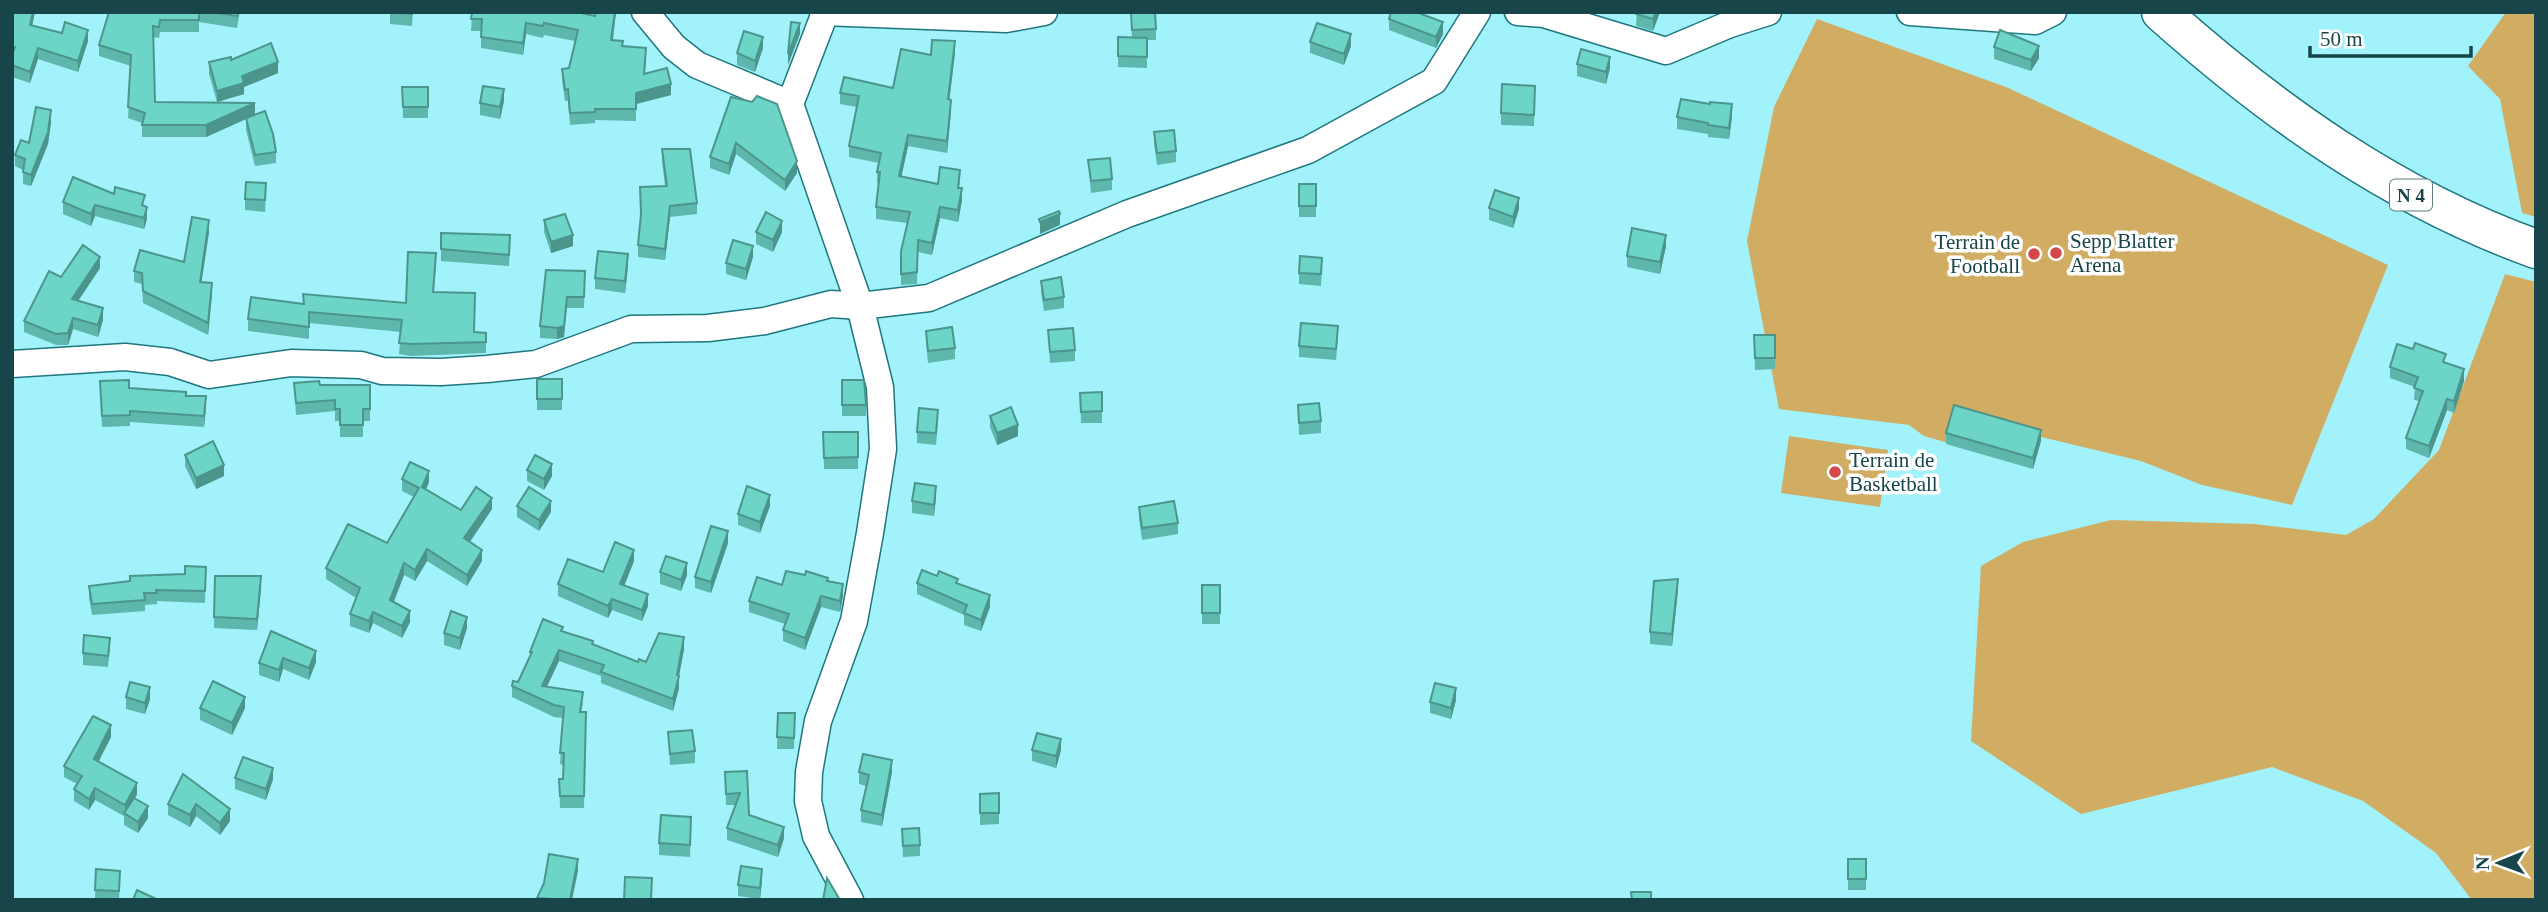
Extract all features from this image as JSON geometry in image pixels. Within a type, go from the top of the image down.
[{"type":"main road","name":"N 4","points":[[2161,12],[2220,64],[2368,170],[2414,196],[2536,249]]},
{"type":"street","points":[[645,12],[674,47],[697,65],[790,104]]},
{"type":"street","points":[[850,900],[816,836],[808,802],[809,772],[818,721],[854,621],[883,449],[880,387],[860,306],[790,104],[824,12],[1006,19],[1044,12]]},
{"type":"street","points":[[14,368],[125,357],[170,362],[209,375],[291,363],[361,365],[382,371],[441,372],[486,369],[536,364],[631,329],[708,328],[765,321],[831,304],[860,306],[929,298],[1127,214],[1308,150],[1434,81],[1476,12]]},
{"type":"street","points":[[1518,12],[1544,14],[1666,51],[1730,24],[1768,12]]},
{"type":"street","points":[[1910,12],[2035,22],[2053,12]]},
{"type":"shaded area","points":[[2506,12],[2536,12],[2536,217],[2522,213],[2500,99],[2468,66]]},
{"type":"shaded area","name":"Sepp Blatter Arena","points":[[1817,19],[2006,87],[2388,265],[2292,505],[2202,485],[2141,461],[2021,432],[2011,461],[1924,436],[1909,425],[1779,409],[1747,241],[1774,107]]},
{"type":"shaded area","points":[[2505,274],[2536,282],[2536,900],[2472,900],[2436,853],[2363,801],[2272,767],[2081,814],[1971,741],[1981,566],[2023,542],[2111,520],[2254,524],[2346,535],[2374,519],[2439,450]]},
{"type":"shaded area","name":"Terrain de Basketball","points":[[1789,436],[1888,450],[1880,507],[1781,493]]},
{"type":"building","points":[[12,12],[33,12],[30,25],[62,33],[65,22],[88,30],[78,61],[38,48],[30,72],[12,65],[15,47],[12,46]]},
{"type":"building","points":[[109,12],[199,12],[199,20],[160,20],[159,27],[153,26],[155,102],[255,103],[206,125],[142,125],[145,113],[128,107],[131,55],[99,45]]},
{"type":"building","points":[[210,12],[238,12],[237,16]]},
{"type":"building","points":[[472,12],[576,12],[595,16],[595,12],[615,12],[611,40],[623,41],[622,46],[646,48],[644,74],[667,68],[671,84],[636,93],[636,109],[595,109],[595,112],[570,113],[568,89],[565,90],[562,69],[569,68],[578,30],[544,23],[543,26],[526,23],[523,43],[481,37],[482,19],[471,19]]},
{"type":"building","points":[[1155,12],[1156,29],[1132,30],[1131,13]]},
{"type":"building","points":[[1391,12],[1416,12],[1443,22],[1436,37],[1389,19]]},
{"type":"building","points":[[1656,12],[1653,19],[1636,14]]},
{"type":"building","points":[[791,22],[800,23],[788,54]]},
{"type":"building","points":[[1317,23],[1351,34],[1344,54],[1310,42]]},
{"type":"building","points":[[2000,30],[2039,46],[2031,60],[1994,47]]},
{"type":"building","points":[[744,31],[763,37],[755,61],[737,53]]},
{"type":"building","points":[[1118,37],[1147,38],[1147,57],[1118,56]]},
{"type":"building","points":[[932,40],[955,41],[948,99],[951,100],[947,141],[908,135],[899,176],[938,184],[940,167],[960,170],[958,188],[962,188],[958,210],[940,207],[932,243],[918,240],[917,272],[901,274],[901,251],[910,212],[876,207],[880,172],[877,172],[881,153],[849,146],[859,96],[840,93],[844,77],[893,88],[901,49],[931,55]]},
{"type":"building","points":[[271,43],[278,62],[242,76],[244,83],[217,91],[209,62],[231,57],[231,60]]},
{"type":"building","points":[[1581,49],[1610,57],[1606,72],[1577,64]]},
{"type":"building","points":[[1502,84],[1535,86],[1534,115],[1501,113]]},
{"type":"building","points":[[483,86],[504,89],[500,107],[480,103]]},
{"type":"building","points":[[402,87],[428,87],[428,107],[403,107]]},
{"type":"building","points":[[757,96],[777,104],[797,161],[785,180],[736,143],[729,164],[710,157],[731,97],[752,102]]},
{"type":"building","points":[[1681,99],[1710,104],[1732,104],[1729,128],[1677,117]]},
{"type":"building","points":[[36,107],[51,110],[48,132],[31,175],[23,172],[25,159],[15,155],[21,140],[29,143]]},
{"type":"building","points":[[265,111],[276,152],[255,155],[246,118]]},
{"type":"building","points":[[1174,130],[1176,151],[1157,153],[1154,132]]},
{"type":"building","points":[[662,149],[690,149],[697,203],[670,206],[665,249],[638,245],[640,187],[667,186]]},
{"type":"building","points":[[1110,158],[1112,179],[1091,181],[1088,160]]},
{"type":"building","points":[[73,177],[114,194],[115,187],[145,195],[142,205],[147,207],[144,218],[95,205],[91,214],[63,202]]},
{"type":"building","points":[[246,182],[266,183],[265,200],[245,199]]},
{"type":"building","points":[[1299,184],[1316,184],[1316,206],[1299,206]]},
{"type":"building","points":[[1495,190],[1519,198],[1513,217],[1489,208]]},
{"type":"building","points":[[1059,211],[1060,214],[1040,222],[1039,219]]},
{"type":"building","points":[[766,212],[782,221],[773,240],[756,232]]},
{"type":"building","points":[[565,214],[573,235],[551,242],[544,220]]},
{"type":"building","points":[[192,217],[209,220],[200,282],[212,283],[208,323],[143,291],[142,273],[134,271],[140,250],[184,262]]},
{"type":"building","points":[[1632,228],[1666,235],[1660,262],[1627,256]]},
{"type":"building","points":[[441,233],[510,235],[509,255],[441,249]]},
{"type":"building","points":[[733,240],[753,246],[746,269],[726,263]]},
{"type":"building","points":[[83,245],[100,257],[72,299],[103,308],[98,325],[73,318],[68,333],[56,334],[24,321],[49,271],[61,277]]},
{"type":"building","points":[[598,251],[628,254],[625,281],[595,278]]},
{"type":"building","points":[[408,252],[436,253],[433,292],[475,293],[474,332],[486,333],[486,342],[399,343],[402,320],[309,312],[309,327],[248,319],[251,297],[304,304],[303,294],[406,303]]},
{"type":"building","points":[[1300,256],[1322,258],[1321,274],[1299,273]]},
{"type":"building","points":[[546,270],[585,271],[584,297],[567,297],[564,326],[557,328],[540,326]]},
{"type":"building","points":[[1061,277],[1064,297],[1044,300],[1041,281]]},
{"type":"building","points":[[1301,323],[1338,326],[1336,349],[1299,346]]},
{"type":"building","points":[[952,327],[955,348],[928,351],[926,331]]},
{"type":"building","points":[[1073,328],[1075,350],[1050,352],[1048,330]]},
{"type":"building","points":[[1754,335],[1775,335],[1775,358],[1755,358]]},
{"type":"building","points":[[2415,343],[2446,354],[2443,362],[2464,369],[2454,401],[2447,399],[2429,446],[2406,438],[2423,391],[2414,388],[2418,377],[2390,367],[2397,344],[2413,349]]},
{"type":"building","points":[[537,379],[562,379],[562,399],[537,399]]},
{"type":"building","points":[[129,380],[129,388],[206,396],[204,416],[130,411],[130,415],[102,416],[100,381]]},
{"type":"building","points":[[842,380],[864,380],[866,405],[842,405]]},
{"type":"building","points":[[319,381],[320,385],[370,385],[370,409],[363,409],[363,425],[340,425],[340,409],[335,409],[335,400],[296,403],[294,383]]},
{"type":"building","points":[[1102,392],[1102,411],[1081,412],[1080,393]]},
{"type":"building","points":[[1319,403],[1321,421],[1299,423],[1298,405]]},
{"type":"building","points":[[1954,405],[2041,430],[2033,458],[1946,433]]},
{"type":"building","points":[[1011,407],[1018,425],[997,433],[990,416]]},
{"type":"building","points":[[919,408],[938,410],[936,433],[917,432]]},
{"type":"building","points":[[823,432],[858,432],[858,457],[824,458]]},
{"type":"building","points":[[213,441],[224,465],[196,478],[185,455]]},
{"type":"building","points":[[535,455],[552,464],[544,479],[527,470]]},
{"type":"building","points":[[410,462],[429,471],[422,487],[461,510],[476,487],[492,498],[464,538],[482,550],[467,575],[427,549],[415,570],[404,563],[390,600],[410,611],[402,626],[373,612],[369,621],[350,614],[360,588],[326,568],[348,524],[387,543],[419,488],[402,479]]},
{"type":"building","points":[[915,483],[936,486],[934,505],[912,501]]},
{"type":"building","points":[[747,486],[770,495],[760,522],[738,514]]},
{"type":"building","points":[[529,487],[551,501],[539,520],[517,506]]},
{"type":"building","points":[[1174,501],[1178,523],[1142,528],[1139,507]]},
{"type":"building","points":[[711,526],[728,531],[711,582],[695,577]]},
{"type":"building","points":[[615,542],[634,550],[620,584],[648,594],[642,610],[612,599],[608,606],[558,584],[568,559],[603,572]]},
{"type":"building","points":[[666,556],[687,563],[681,580],[660,572]]},
{"type":"building","points":[[185,566],[206,567],[205,591],[156,590],[157,593],[144,593],[145,600],[92,604],[89,586],[130,581],[130,576],[185,574]]},
{"type":"building","points":[[922,570],[937,576],[939,571],[958,579],[956,583],[990,595],[981,620],[964,613],[967,605],[917,583]]},
{"type":"building","points":[[786,571],[805,575],[806,571],[828,578],[827,581],[843,584],[840,601],[821,596],[805,638],[783,630],[789,614],[749,601],[757,577],[782,585]]},
{"type":"building","points":[[215,576],[261,576],[257,619],[214,617]]},
{"type":"building","points":[[1678,579],[1672,634],[1650,632],[1654,581]]},
{"type":"building","points":[[1202,585],[1220,585],[1220,613],[1202,613]]},
{"type":"building","points":[[451,611],[467,617],[460,638],[444,633]]},
{"type":"building","points":[[543,619],[563,627],[561,631],[593,641],[592,644],[638,662],[639,659],[646,662],[659,633],[684,637],[673,699],[601,672],[604,665],[559,650],[542,686],[583,692],[580,712],[586,712],[584,796],[560,796],[559,779],[563,779],[564,753],[560,753],[564,707],[512,686],[513,681],[518,682],[532,652]]},
{"type":"building","points":[[271,631],[316,651],[309,668],[283,658],[279,670],[259,663]]},
{"type":"building","points":[[84,635],[110,638],[108,656],[83,653]]},
{"type":"building","points":[[213,681],[245,697],[232,723],[200,708]]},
{"type":"building","points":[[130,682],[150,687],[145,703],[126,697]]},
{"type":"building","points":[[1435,683],[1456,688],[1451,708],[1430,702]]},
{"type":"building","points":[[778,713],[795,713],[794,738],[777,737]]},
{"type":"building","points":[[93,716],[111,725],[94,759],[137,783],[125,805],[95,788],[89,799],[74,789],[82,776],[64,766]]},
{"type":"building","points":[[692,730],[695,751],[670,754],[668,732]]},
{"type":"building","points":[[1037,733],[1061,739],[1056,756],[1032,750]]},
{"type":"building","points":[[863,754],[892,760],[882,815],[861,810],[869,775],[859,772]]},
{"type":"building","points":[[243,757],[273,768],[266,789],[235,778]]},
{"type":"building","points":[[747,771],[749,815],[784,827],[778,845],[727,828],[740,793],[726,794],[725,772]]},
{"type":"building","points":[[183,774],[230,809],[220,823],[196,804],[190,815],[168,804]]},
{"type":"building","points":[[999,793],[999,813],[980,813],[980,794]]},
{"type":"building","points":[[134,798],[148,806],[138,822],[124,813]]},
{"type":"building","points":[[661,815],[691,817],[690,845],[659,843]]},
{"type":"building","points":[[919,828],[920,845],[903,846],[902,829]]},
{"type":"building","points":[[549,854],[578,859],[570,900],[537,898],[544,883]]},
{"type":"building","points":[[1848,859],[1866,859],[1866,879],[1848,879]]},
{"type":"building","points":[[741,866],[762,869],[760,888],[738,885]]},
{"type":"building","points":[[96,869],[120,871],[119,891],[95,890]]},
{"type":"building","points":[[625,877],[652,878],[651,900],[624,900]]},
{"type":"building","points":[[827,878],[840,900],[823,900]]},
{"type":"building","points":[[137,890],[156,899],[156,900],[133,900]]},
{"type":"building","points":[[1631,892],[1651,892],[1651,900],[1632,900]]},
{"type":"place","name":"Sepp Blatter Arena","points":[[2056,253]]},
{"type":"place","name":"Terrain de Football","points":[[2034,254]]},
{"type":"place","name":"Terrain de Basketball","points":[[1835,472]]}]
